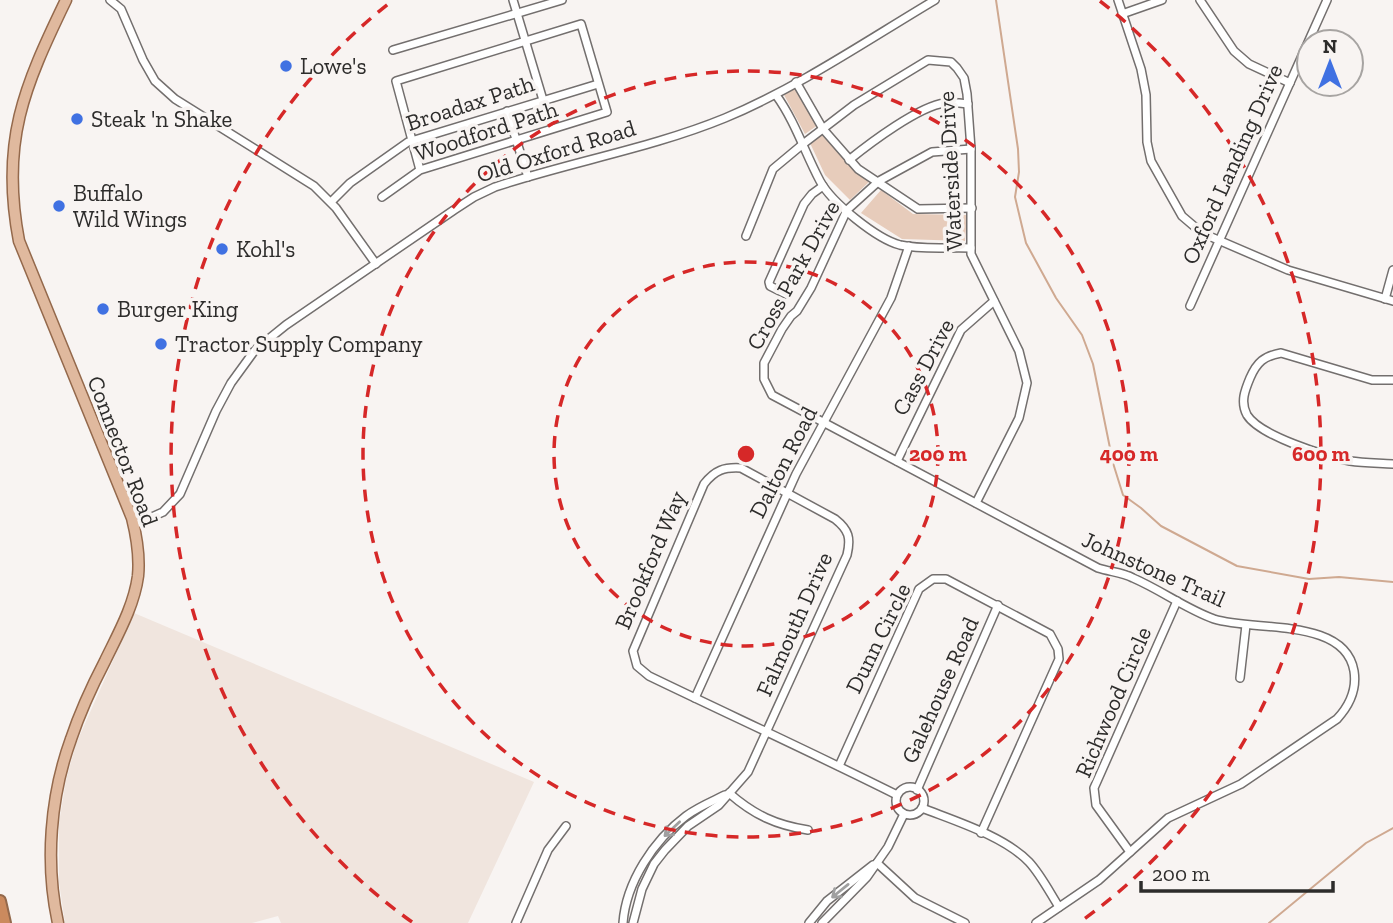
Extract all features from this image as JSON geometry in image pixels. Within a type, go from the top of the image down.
[{"type":"highway","points":[[0,901],[4,923]]},
{"type":"highway","points":[[0,912],[4,923]]},
{"type":"main road","name":"Connector Road","points":[[58,923],[51,860],[52,823],[58,785],[71,737],[124,622],[134,594],[138,560],[134,525],[19,241],[10,209],[6,177],[15,116],[28,80],[66,0]]},
{"type":"street","points":[[110,0],[121,9],[143,61],[155,81],[175,99],[314,186],[331,202],[376,264]]},
{"type":"street","points":[[513,0],[543,100]]},
{"type":"street","points":[[393,50],[562,0]]},
{"type":"street","name":"Old Oxford Road","points":[[134,525],[157,516],[175,502],[226,392],[255,350],[286,325],[474,197],[495,187],[714,122],[776,94],[935,0]]},
{"type":"street","points":[[1118,0],[1146,95],[1147,142],[1151,161],[1182,216],[1202,233],[1288,270],[1389,300],[1393,270]]},
{"type":"street","points":[[1122,14],[1162,0]]},
{"type":"street","points":[[1200,0],[1234,51],[1250,64],[1290,83]]},
{"type":"street","name":"Oxford Landing Drive","points":[[1190,306],[1326,0]]},
{"type":"street","points":[[420,170],[396,81],[581,24],[598,84]]},
{"type":"street","name":"Waterside Drive","points":[[746,236],[773,169],[803,144],[853,105],[928,60],[951,62],[957,68],[964,78],[968,104],[971,248],[974,261],[1020,351],[1027,383],[1019,418],[976,503]]},
{"type":"street","points":[[796,82],[823,129],[849,160],[877,182],[918,209],[972,208]]},
{"type":"street","name":"Broadax Path","points":[[331,202],[359,176],[412,140],[598,84]]},
{"type":"street","name":"Woodford Path","points":[[382,197],[420,170],[607,112],[598,84]]},
{"type":"street","points":[[776,94],[785,107],[823,186],[847,210],[881,237],[909,246],[971,248]]},
{"type":"street","points":[[849,160],[876,138],[932,107],[944,103],[968,104]]},
{"type":"street","points":[[507,111],[528,177]]},
{"type":"street","name":"Cross Park Drive","points":[[824,422],[772,395],[764,379],[764,363],[782,329],[811,288],[847,210],[877,182],[932,152],[971,149]]},
{"type":"street","points":[[786,295],[775,290],[769,282],[804,205],[812,194],[823,186]]},
{"type":"street","name":"Dalton Road","points":[[695,698],[787,493],[891,298],[909,246]]},
{"type":"street","name":"Cass Drive","points":[[897,461],[961,330],[994,301]]},
{"type":"street","points":[[1393,380],[1371,380],[1281,353],[1263,358],[1256,366],[1243,400],[1249,417],[1258,426],[1292,444],[1346,460],[1393,464]]},
{"type":"street","name":"Johnstone Trail","points":[[824,422],[1098,568],[1126,575],[1211,618],[1313,633],[1334,640],[1345,649],[1354,669],[1355,683],[1348,708],[1324,729],[1241,785],[1168,818],[1099,880],[1036,923]]},
{"type":"street","name":"Brookford Way","points":[[787,493],[741,468],[718,470],[704,484],[633,651],[637,666],[649,676],[897,795]]},
{"type":"street","name":"Falmouth Drive","points":[[633,923],[642,889],[654,864],[688,826],[708,814],[748,772],[847,555],[850,541],[846,527],[787,493]]},
{"type":"street","name":"Dunn Circle","points":[[838,766],[919,589],[933,579],[946,579],[1050,634],[1058,649],[1059,659],[981,832]]},
{"type":"street","name":"Richwood Circle","points":[[1130,852],[1096,805],[1094,788],[1177,601]]},
{"type":"street","name":"Galehouse Road","points":[[917,790],[998,605]]},
{"type":"street","points":[[1240,678],[1246,625]]},
{"type":"street","points":[[910,788],[917,790],[923,798],[922,808],[911,815],[904,814],[898,808],[897,795],[910,788]]},
{"type":"street","points":[[729,793],[742,804],[782,826],[808,831]]},
{"type":"street","name":"Falmouth Drive","points":[[623,923],[629,896],[642,867],[669,830],[688,814],[729,793]]},
{"type":"street","points":[[922,808],[981,832],[1013,850],[1029,862],[1059,907]]},
{"type":"street","points":[[815,914],[823,922],[857,888],[888,847],[904,814]]},
{"type":"street","points":[[528,923],[517,921],[548,850],[566,826]]},
{"type":"street","points":[[809,923],[827,901],[877,863]]},
{"type":"street","points":[[877,863],[915,898],[965,923]]},
{"type":"shaded area","points":[[795,86],[818,125],[805,134],[783,93]]},
{"type":"shaded area","points":[[822,133],[846,162],[870,181],[850,200],[825,175],[810,143]]},
{"type":"shaded area","points":[[881,190],[913,214],[967,215],[965,241],[902,239],[861,213]]},
{"type":"shaded area","points":[[134,613],[534,782],[468,923],[281,923],[278,916],[252,923],[65,923],[59,882],[59,823],[66,780],[76,744]]},
{"type":"waterway","points":[[996,0],[1018,149],[1019,172],[1015,197],[1026,243],[1056,298],[1082,335],[1093,364],[1113,463],[1123,495],[1161,526],[1237,566],[1309,579],[1339,577],[1393,582]]},
{"type":"waterway","points":[[1269,923],[1366,843],[1393,828]]},
{"type":"place","name":"Lowe's","points":[[286,66]]},
{"type":"place","name":"Steak 'n Shake","points":[[77,119]]},
{"type":"place","name":"Buffalo Wild Wings","points":[[59,206]]},
{"type":"place","name":"Kohl's","points":[[222,249]]},
{"type":"place","name":"Burger King","points":[[103,309]]},
{"type":"place","name":"Tractor Supply Company","points":[[161,344]]}]
